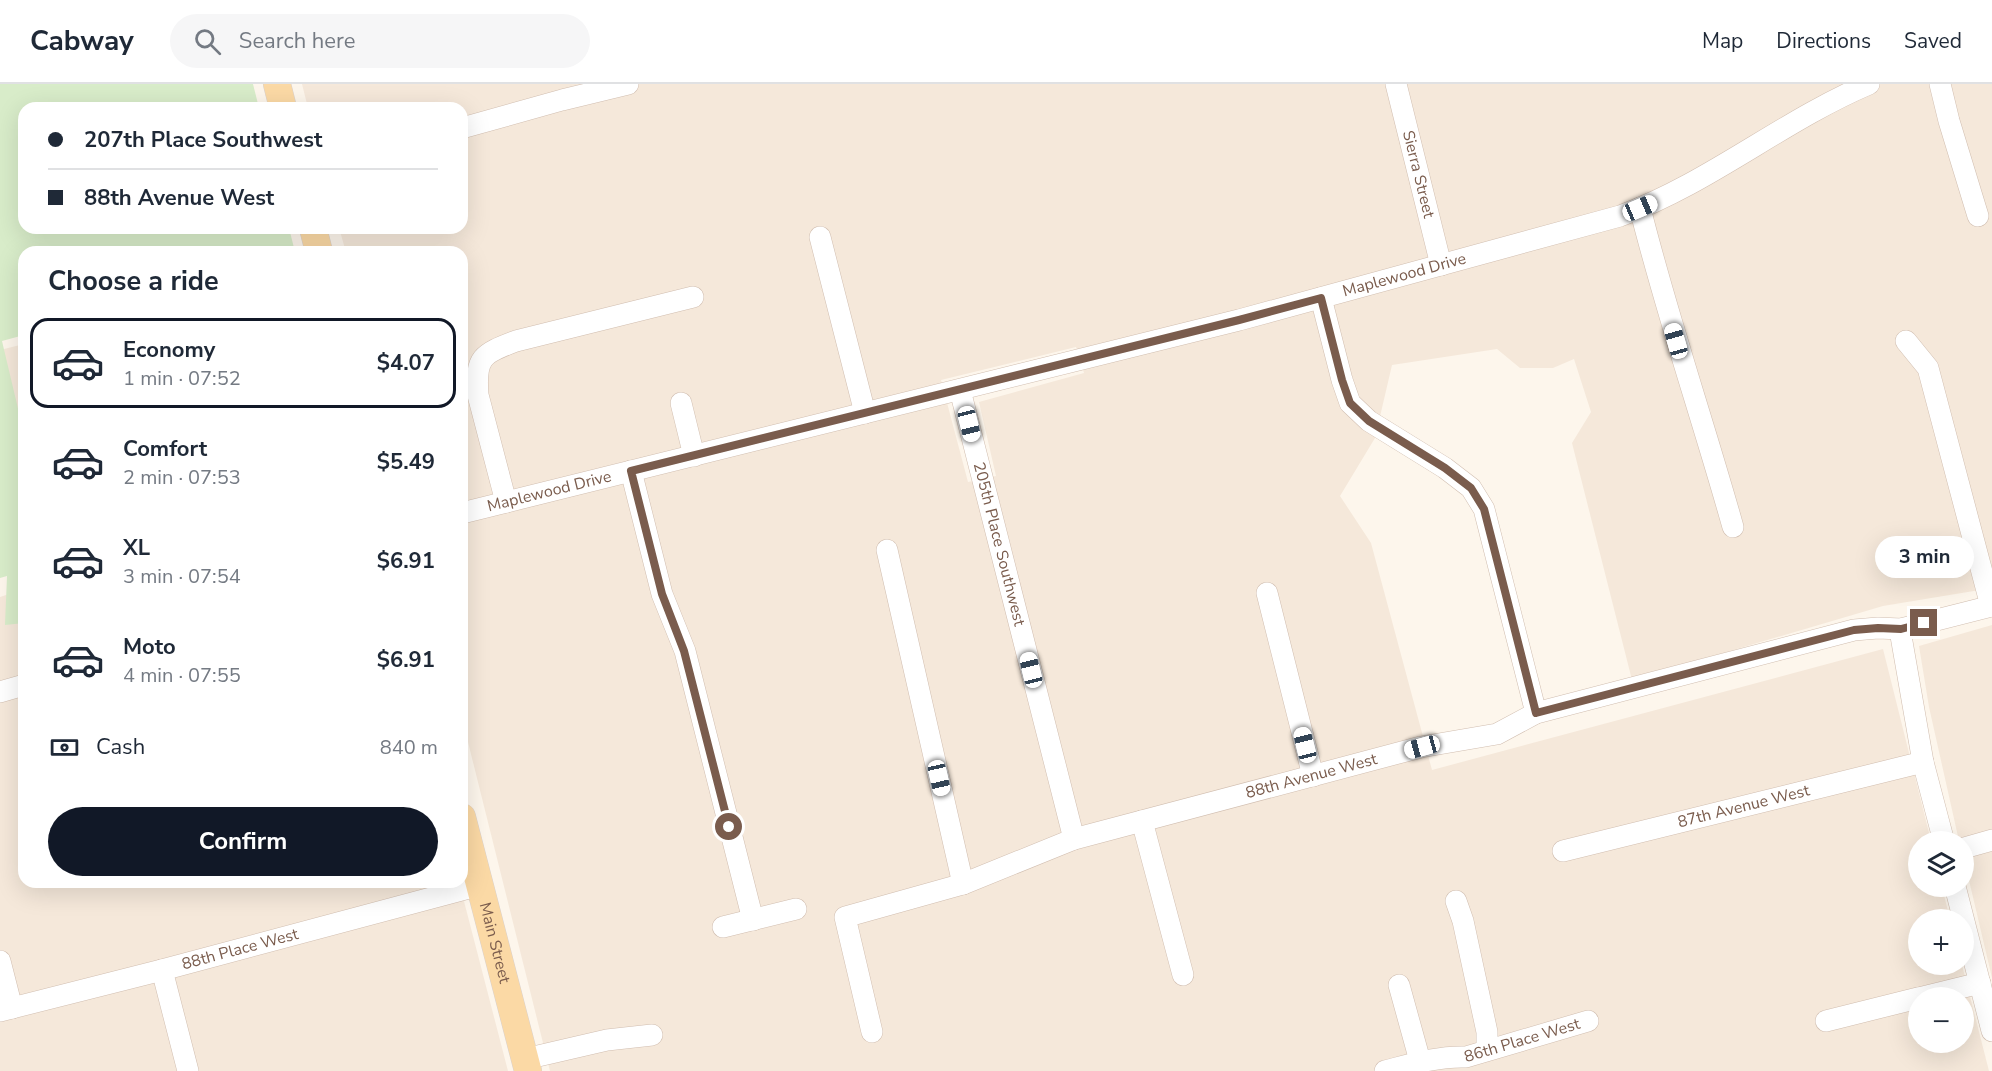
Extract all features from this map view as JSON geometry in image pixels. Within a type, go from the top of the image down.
[{"type":"main road","points":[[277,84],[282,102]]},
{"type":"main road","name":"Main Street","points":[[468,840],[527,1065]]},
{"type":"street","points":[[468,126],[563,92],[628,84]]},
{"type":"street","name":"Sierra Street","points":[[1396,84],[1441,265]]},
{"type":"street","name":"Maplewood Drive","points":[[468,512],[1321,298],[1599,222],[1640,208],[1696,181],[1836,91],[1869,84]]},
{"type":"street","points":[[1940,84],[1978,216]]},
{"type":"street","points":[[1640,208],[1659,283],[1707,433],[1733,527]]},
{"type":"street","points":[[820,237],[865,413]]},
{"type":"street","points":[[506,502],[478,395],[477,378],[480,361],[494,350],[516,341],[693,297]]},
{"type":"street","points":[[1321,298],[1350,403],[1369,421],[1445,468],[1471,488],[1484,509],[1536,713]]},
{"type":"street","points":[[1906,341],[1928,368],[1992,606]]},
{"type":"street","name":"205th Place Southwest","points":[[960,390],[1074,839]]},
{"type":"street","points":[[681,403],[694,456]]},
{"type":"street","points":[[631,471],[662,594],[684,651],[753,920]]},
{"type":"street","points":[[887,550],[963,884]]},
{"type":"street","points":[[1267,593],[1313,776]]},
{"type":"street","name":"88th Avenue West","points":[[872,1032],[845,917],[963,884],[1074,839],[1422,747],[1497,734],[1536,713],[1854,630],[1901,629],[1992,606]]},
{"type":"street","points":[[1901,629],[1923,762],[1941,831]]},
{"type":"street","points":[[0,692],[18,687]]},
{"type":"street","name":"87th Avenue West","points":[[1563,851],[1923,762]]},
{"type":"street","points":[[1142,821],[1183,975]]},
{"type":"street","points":[[1974,845],[1992,840]]},
{"type":"street","name":"88th Place West","points":[[6,1009],[480,885]]},
{"type":"street","points":[[1958,897],[1992,1031]]},
{"type":"street","points":[[1456,902],[1463,921],[1485,1021],[1487,1050]]},
{"type":"street","points":[[723,927],[796,909]]},
{"type":"street","points":[[0,961],[6,1009]]},
{"type":"street","points":[[162,970],[188,1071]]},
{"type":"street","points":[[1964,987],[1980,983]]},
{"type":"street","points":[[1399,985],[1420,1061]]},
{"type":"street","points":[[1826,1021],[1908,1001]]},
{"type":"street","name":"86th Place West","points":[[1385,1071],[1420,1061],[1450,1056],[1472,1064],[1487,1050],[1588,1021]]},
{"type":"street","points":[[527,1065],[607,1040],[652,1035]]},
{"type":"shaded area","points":[[302,84],[1992,84],[1992,588],[1883,606],[1632,680],[1572,443],[1591,412],[1574,359],[1553,368],[1520,368],[1497,349],[1392,365],[1375,438],[1340,496],[1371,543],[1432,770],[1883,649],[1928,831],[1908,831],[1908,897],[1944,897],[1948,909],[1908,909],[1908,975],[1965,975],[1968,987],[1908,987],[1908,1053],[1974,1053],[1974,1012],[1989,1071],[550,1071],[468,742],[468,246],[344,246],[341,234],[468,234],[468,102],[306,102]],"holes":[[[1076,347],[1084,373],[979,402],[996,476],[968,482],[941,380]]]},
{"type":"shaded area","points":[[18,346],[18,510],[0,350]]},
{"type":"shaded area","points":[[18,591],[18,888],[461,888],[508,1071],[0,1071],[0,597]]},
{"type":"shaded area","points":[[1992,625],[1992,978],[1973,897],[1974,831],[1957,831],[1929,707],[1919,646]]},
{"type":"green space","points":[[0,84],[253,84],[258,102],[18,102],[18,234],[290,234],[294,246],[18,246],[18,337],[2,341],[18,409],[18,624],[5,625],[7,576],[0,578]]},
{"type":"route","points":[[729,827],[684,651],[662,594],[631,471],[1321,298],[1350,403],[1369,421],[1445,468],[1471,488],[1484,509],[1536,713],[1854,630],[1901,629],[1924,623]]}]
